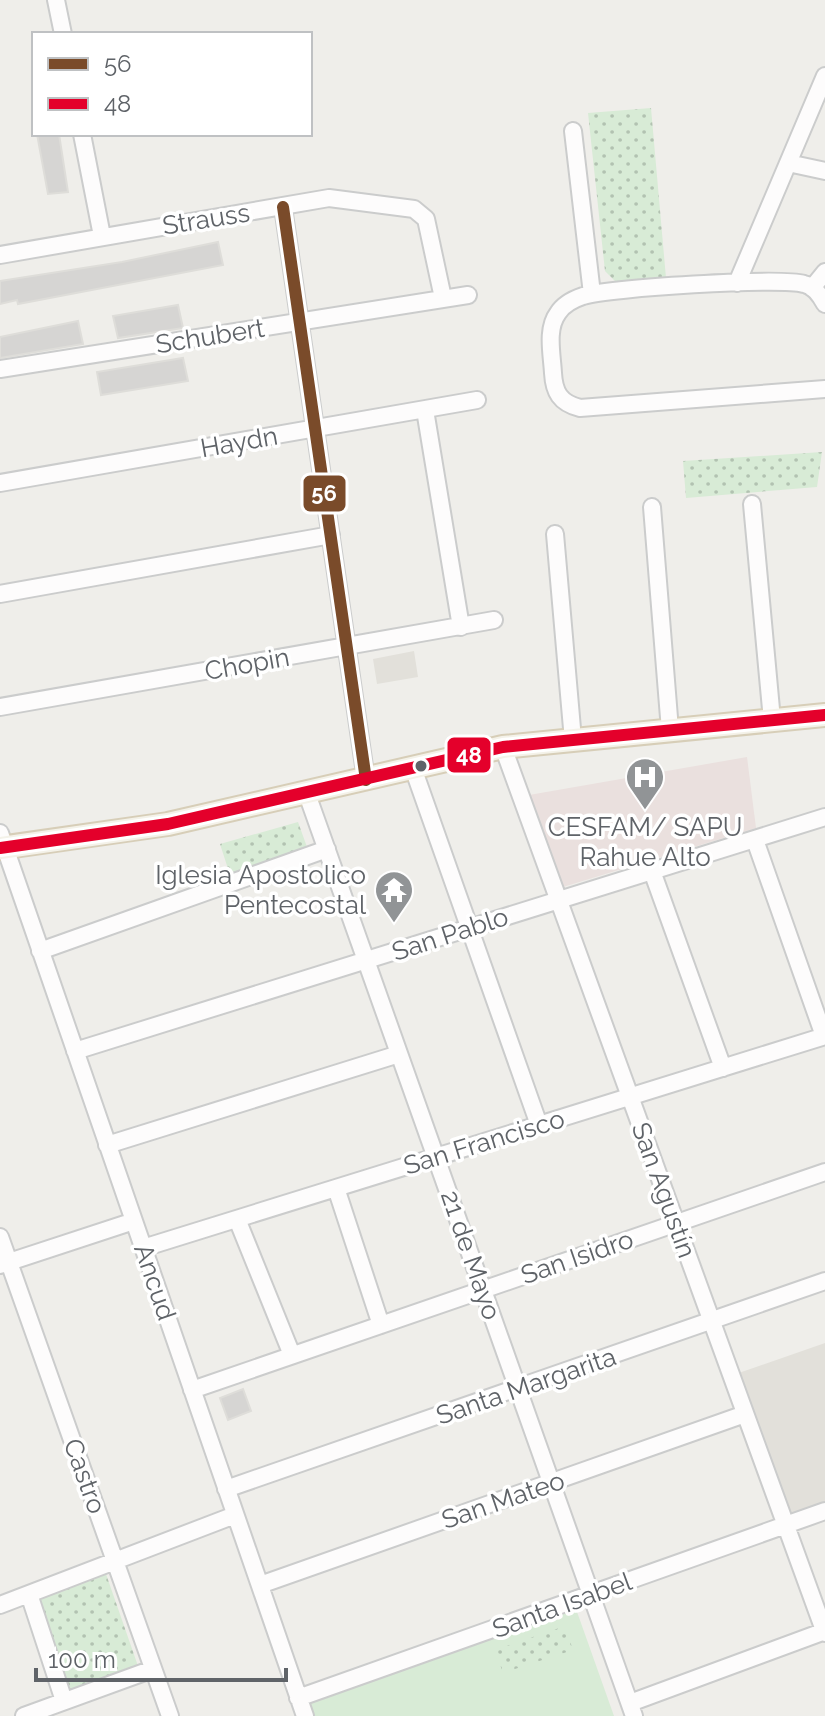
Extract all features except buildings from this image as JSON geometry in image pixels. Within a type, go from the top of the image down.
[{"type":"main road","points":[[2,843],[168,824],[503,747],[825,715]]},
{"type":"street","points":[[56,0],[63,32]]},
{"type":"street","points":[[737,283],[825,76]]},
{"type":"street","points":[[573,131],[592,294]]},
{"type":"street","points":[[82,136],[102,236]]},
{"type":"street","points":[[788,163],[825,171]]},
{"type":"street","name":"Strauss","points":[[0,255],[329,198],[414,209],[426,219],[443,298]]},
{"type":"street","points":[[283,207],[366,780]]},
{"type":"street","points":[[812,288],[825,272]]},
{"type":"street","points":[[825,304],[812,288],[801,283],[737,283],[592,294],[570,302],[557,314],[551,335],[554,389],[561,399],[573,406],[825,389]]},
{"type":"street","name":"Schubert","points":[[0,369],[468,295]]},
{"type":"street","name":"Haydn","points":[[0,483],[477,400]]},
{"type":"street","points":[[425,410],[461,627]]},
{"type":"street","points":[[752,504],[772,720]]},
{"type":"street","points":[[652,507],[670,730]]},
{"type":"street","points":[[555,534],[573,740]]},
{"type":"street","points":[[0,594],[331,535]]},
{"type":"street","name":"Chopin","points":[[0,707],[494,620]]},
{"type":"street","name":"San Agustín","points":[[503,747],[825,1632]]},
{"type":"street","points":[[413,768],[539,1125]]},
{"type":"street","name":"21 de Mayo","points":[[307,794],[632,1709]]},
{"type":"street","name":"San Pablo","points":[[75,1051],[825,817]]},
{"type":"street","points":[[755,840],[825,1036]]},
{"type":"street","name":"Ancud","points":[[2,843],[305,1716]]},
{"type":"street","points":[[40,951],[327,849]]},
{"type":"street","points":[[652,871],[723,1068]]},
{"type":"street","name":"San Francisco","points":[[143,1248],[825,1036]]},
{"type":"street","points":[[107,1145],[399,1054]]},
{"type":"street","name":"San Isidro","points":[[192,1390],[825,1172]]},
{"type":"street","points":[[336,1188],[381,1325]]},
{"type":"street","points":[[237,1219],[292,1355]]},
{"type":"street","points":[[4,1264],[134,1221]]},
{"type":"street","name":"Castro","points":[[0,1237],[4,1264],[170,1716]]},
{"type":"street","name":"Santa Margarita","points":[[226,1489],[825,1281]]},
{"type":"street","name":"San Mateo","points":[[260,1585],[745,1414]]},
{"type":"street","name":"Santa Isabel","points":[[298,1698],[825,1511]]},
{"type":"street","points":[[1,1603],[235,1515]]},
{"type":"street","points":[[29,1594],[64,1701]]},
{"type":"street","points":[[632,1709],[825,1632]]},
{"type":"street","points":[[24,1716],[46,1712],[64,1701],[153,1669]]},
{"type":"shaded area","points":[[414,651],[418,677],[377,684],[373,659]]},
{"type":"shaded area","name":"CESFAM/ SAPU Rahue Alto","points":[[747,757],[756,828],[563,887],[529,795]]},
{"type":"shaded area","points":[[825,1343],[825,1505],[782,1521],[730,1376]]},
{"type":"green space","points":[[651,108],[666,278],[616,282],[605,271],[588,113]]},
{"type":"green space","points":[[822,452],[817,487],[686,498],[683,461]]},
{"type":"green space","points":[[298,822],[307,847],[231,878],[220,844]]},
{"type":"green space","points":[[106,1574],[138,1666],[70,1690],[37,1599]]},
{"type":"green space","points":[[576,1609],[614,1716],[309,1716],[305,1705]]},
{"type":"green space","points":[[565,1626],[573,1650],[503,1673],[495,1650]]},
{"type":"transit line","name":"56","points":[[283,207],[366,780]]},
{"type":"transit line","name":"48","points":[[0,848],[168,824],[503,747],[825,715]]},
{"type":"place","name":"CESFAM/ SAPU Rahue Alto","points":[[645,811]]},
{"type":"place","name":"Iglesia Apostolico Pentecostal","points":[[394,924]]}]
